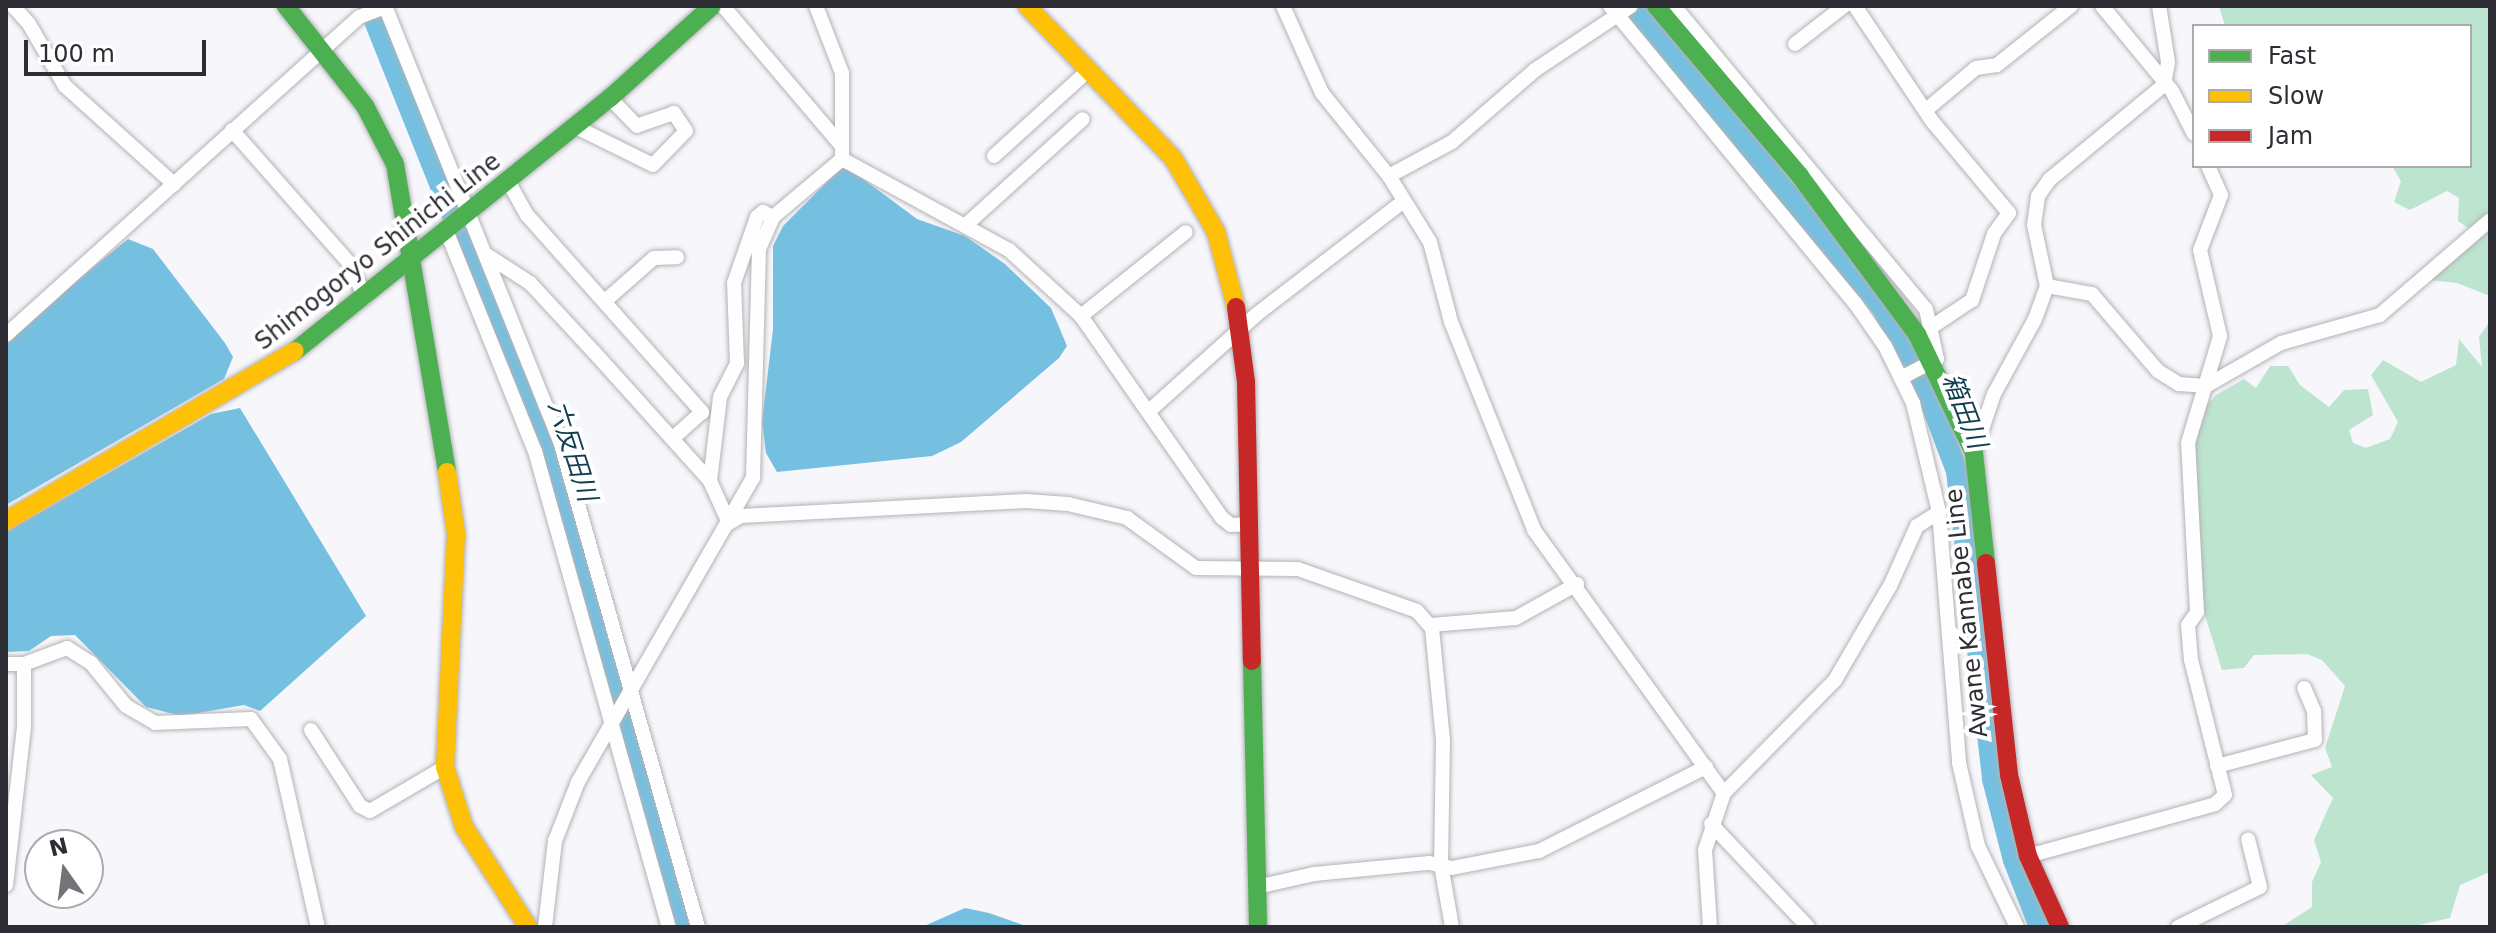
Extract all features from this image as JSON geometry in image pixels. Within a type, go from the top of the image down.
[{"type":"main road","points":[[286,6],[385,138],[403,195],[456,534],[445,689],[445,767],[464,827],[528,927]]},
{"type":"main road","name":"Shimogoryo Shinichi Line","points":[[6,521],[261,373],[365,298],[610,98],[712,6]]},
{"type":"main road","points":[[1027,6],[1146,126],[1194,193],[1216,232],[1242,327],[1250,524],[1258,927]]},
{"type":"main road","name":"Awane Kannabe Line","points":[[1656,6],[1810,188],[1917,334],[1974,453],[2009,775],[2028,856],[2060,927]]},
{"type":"street","points":[[13,6],[29,24],[65,86],[174,184]]},
{"type":"street","points":[[6,311],[11,329],[359,17],[385,6],[560,441],[698,927]]},
{"type":"street","points":[[723,6],[841,152],[1009,250],[1081,316],[1222,518],[1231,525],[1250,524]]},
{"type":"street","points":[[545,927],[555,841],[610,722],[753,478],[757,269],[773,217],[841,152],[842,73],[816,6]]},
{"type":"street","points":[[1283,6],[1322,93],[1389,176],[1401,203],[1430,242],[1451,322],[1534,530],[1558,567],[1577,584],[1724,793]]},
{"type":"street","points":[[1389,176],[1452,142],[1535,70],[1614,12],[1631,6]]},
{"type":"street","points":[[1674,6],[1926,309],[1933,326],[1937,359],[1901,378]]},
{"type":"street","points":[[1795,44],[1844,6]]},
{"type":"street","points":[[1855,6],[1926,110],[2010,213]]},
{"type":"street","points":[[1926,110],[1976,68],[1997,65],[2071,6]]},
{"type":"street","points":[[2102,6],[2164,85],[2192,131]]},
{"type":"street","points":[[1933,326],[1972,300],[1994,234],[2010,213],[2030,209],[2049,180],[2164,85],[2168,62],[2159,6]]},
{"type":"street","points":[[1614,12],[1855,303],[1901,378],[1917,418],[1939,512],[1959,763],[1978,846],[2017,927]]},
{"type":"street","points":[[994,156],[1090,69]]},
{"type":"street","points":[[574,126],[653,165],[686,131],[674,113],[637,126],[610,98]]},
{"type":"street","points":[[967,224],[1083,119]]},
{"type":"street","points":[[232,130],[350,264],[365,298]]},
{"type":"street","points":[[2028,856],[2215,804],[2225,795],[2188,625],[2197,612],[2188,443],[2220,336],[2200,250],[2221,195],[2209,168]]},
{"type":"street","points":[[508,181],[527,215],[702,412],[672,439]]},
{"type":"street","points":[[1149,411],[1242,327],[1401,203]]},
{"type":"street","points":[[1974,453],[1994,394],[2035,319],[2047,286],[2030,209]]},
{"type":"street","points":[[710,481],[720,397],[737,363],[734,283],[757,217],[763,212],[773,217]]},
{"type":"street","points":[[2047,286],[2092,294],[2158,371],[2179,384],[2206,386],[2281,343],[2380,315],[2490,220]]},
{"type":"street","points":[[447,229],[535,451],[669,927]]},
{"type":"street","points":[[1081,316],[1186,232]]},
{"type":"street","points":[[485,254],[530,283],[672,439],[710,481],[729,523]]},
{"type":"street","points":[[605,301],[654,258],[677,257]]},
{"type":"street","points":[[729,523],[741,516],[1026,501],[1068,504],[1127,518],[1196,568],[1298,569],[1417,611],[1431,625],[1443,740],[1441,865],[1452,927]]},
{"type":"street","points":[[1710,927],[1704,877],[1711,824],[1724,793],[1835,680],[1890,586],[1917,526],[1939,512]]},
{"type":"street","points":[[1431,625],[1516,618],[1577,584]]},
{"type":"street","points":[[6,664],[24,664],[67,648],[91,663],[126,706],[155,723],[251,719],[280,759],[318,927]]},
{"type":"street","points":[[6,885],[24,727],[24,664]]},
{"type":"street","points":[[2217,766],[2315,740],[2316,720],[2304,688]]},
{"type":"street","points":[[311,730],[360,806],[370,811],[445,767]]},
{"type":"street","points":[[1257,887],[1314,874],[1441,865],[1452,868],[1539,851],[1706,767]]},
{"type":"street","points":[[1711,824],[1808,927]]},
{"type":"street","points":[[2178,927],[2260,887],[2248,839]]},
{"type":"green space","points":[[2219,6],[2490,6],[2490,213],[2468,228],[2458,221],[2459,198],[2447,191],[2410,210],[2394,202],[2401,181],[2393,168],[2472,168],[2472,24],[2224,24]]},
{"type":"green space","points":[[2490,229],[2490,296],[2457,283],[2428,280]]},
{"type":"green space","points":[[2490,321],[2490,872],[2460,885],[2450,918],[2410,927],[2281,927],[2312,907],[2312,882],[2321,862],[2314,840],[2333,798],[2311,775],[2332,767],[2325,748],[2345,686],[2322,660],[2307,654],[2254,655],[2244,668],[2222,670],[2204,612],[2193,443],[2206,406],[2216,395],[2244,379],[2256,388],[2270,366],[2288,366],[2300,385],[2329,407],[2344,390],[2368,389],[2373,415],[2349,430],[2353,443],[2366,448],[2390,439],[2398,422],[2371,375],[2383,360],[2421,382],[2456,365],[2459,339],[2482,367],[2479,337]]},
{"type":"water","points":[[841,168],[851,170],[917,219],[965,236],[1005,264],[1051,308],[1067,346],[1059,358],[961,442],[932,456],[777,472],[766,453],[762,422],[773,329],[773,246],[783,226]]},
{"type":"water","points":[[128,239],[153,249],[225,343],[233,357],[224,379],[6,505],[6,344],[23,324]]},
{"type":"water","points":[[240,408],[366,616],[260,711],[244,705],[181,716],[146,707],[75,635],[51,636],[29,651],[7,652],[6,532],[211,414]]},
{"type":"water","points":[[965,908],[989,913],[1029,927],[922,927]]},
{"type":"waterway","name":"六反田川","points":[[369,6],[538,428],[684,927]]},
{"type":"waterway","name":"箱田川","points":[[1632,6],[1881,306],[1923,381],[1957,471],[1993,779],[2014,860],[2040,927]]},
{"type":"traffic: fast","points":[[286,6],[365,106],[395,164],[447,472]]},
{"type":"traffic: fast","points":[[295,351],[610,98],[712,6]]},
{"type":"traffic: fast","points":[[1656,6],[1800,176],[1917,334],[1974,453],[1986,563]]},
{"type":"traffic: fast","points":[[1252,661],[1258,927]]},
{"type":"traffic: slow","points":[[1027,6],[1173,158],[1216,232],[1236,307]]},
{"type":"traffic: slow","points":[[6,521],[295,351]]},
{"type":"traffic: slow","points":[[447,472],[456,534],[445,767],[464,827],[528,927]]},
{"type":"traffic: jam","points":[[1236,307],[1246,382],[1252,661]]},
{"type":"traffic: jam","points":[[1986,563],[2009,775],[2028,856],[2060,927]]}]
